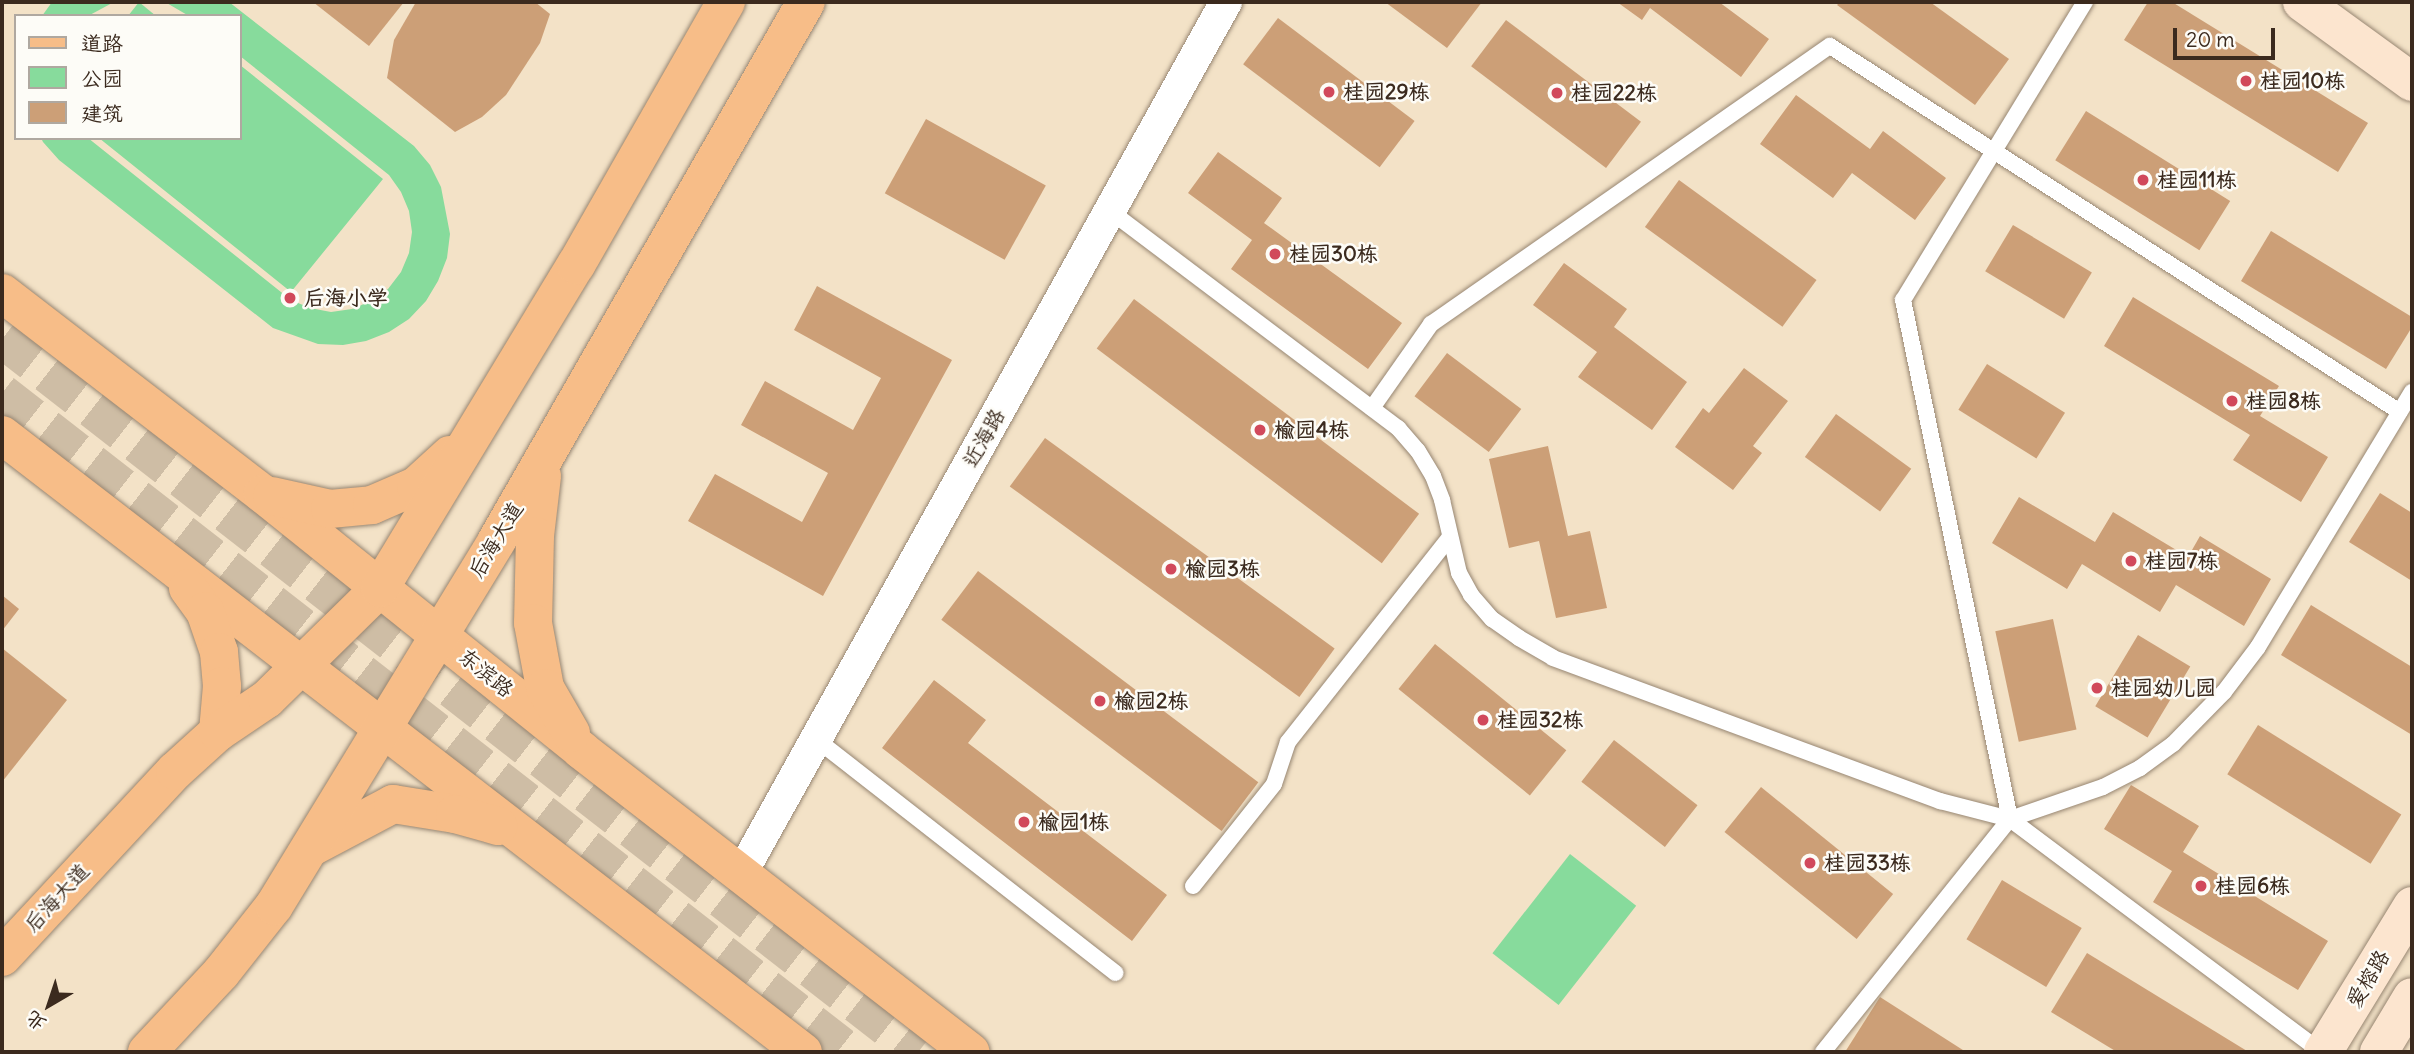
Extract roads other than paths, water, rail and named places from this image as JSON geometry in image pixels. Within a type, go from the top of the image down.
[{"type":"main road","name":"后海大道","points":[[2,957],[175,771],[218,732],[267,699],[380,589],[576,265],[726,2]]},
{"type":"main road","name":"后海大道","points":[[147,1052],[228,964],[274,906],[544,458],[806,2]]},
{"type":"main road","name":"东滨路","points":[[2,293],[263,494],[581,750],[971,1052]]},
{"type":"main road","points":[[2,435],[796,1050]]},
{"type":"main road","points":[[263,494],[330,509],[372,505],[416,486],[473,435]]},
{"type":"main road","points":[[544,458],[535,536],[533,624],[545,688],[581,750]]},
{"type":"main road","points":[[175,569],[205,611],[219,652],[222,686],[218,732]]},
{"type":"main road","points":[[310,848],[393,804],[455,814],[516,831]]},
{"type":"street","name":"近海路","points":[[741,874],[1226,2]]},
{"type":"street","points":[[2302,2],[2412,82]]},
{"type":"street","name":"爱榕路","points":[[2323,1052],[2412,906]]},
{"type":"street","points":[[2379,1052],[2412,997]]},
{"type":"lane","points":[[2010,819],[1902,300],[2085,2]]},
{"type":"lane","points":[[1372,408],[1431,324],[1830,46],[2400,412]]},
{"type":"lane","points":[[1110,211],[1398,428],[1418,451],[1443,500],[1459,573],[1471,595],[1492,619],[1553,658],[1940,801],[2010,819],[2323,1052]]},
{"type":"lane","points":[[1824,1052],[2010,819],[2104,787],[2140,768],[2173,744],[2203,715],[2258,647],[2412,392]]},
{"type":"lane","points":[[1193,886],[1274,784],[1288,742],[1450,537]]},
{"type":"lane","points":[[816,739],[1115,974]]},
{"type":"tunnel","points":[[2,339],[918,1052]]},
{"type":"tunnel","points":[[2,393],[849,1052]]},
{"type":"place","name":"桂园10栋","points":[[2246,81]]},
{"type":"place","name":"桂园29栋","points":[[1329,92]]},
{"type":"place","name":"桂园22栋","points":[[1557,93]]},
{"type":"place","name":"桂园11栋","points":[[2143,180]]},
{"type":"place","name":"桂园30栋","points":[[1275,254]]},
{"type":"place","name":"后海小学","points":[[290,298]]},
{"type":"place","name":"桂园8栋","points":[[2232,401]]},
{"type":"place","name":"榆园4栋","points":[[1260,430]]},
{"type":"place","name":"桂园7栋","points":[[2131,561]]},
{"type":"place","name":"榆园3栋","points":[[1171,569]]},
{"type":"place","name":"桂园幼儿园","points":[[2097,688]]},
{"type":"place","name":"榆园2栋","points":[[1100,701]]},
{"type":"place","name":"桂园32栋","points":[[1483,720]]},
{"type":"place","name":"榆园1栋","points":[[1024,822]]},
{"type":"place","name":"桂园33栋","points":[[1810,863]]},
{"type":"place","name":"桂园6栋","points":[[2201,886]]}]
